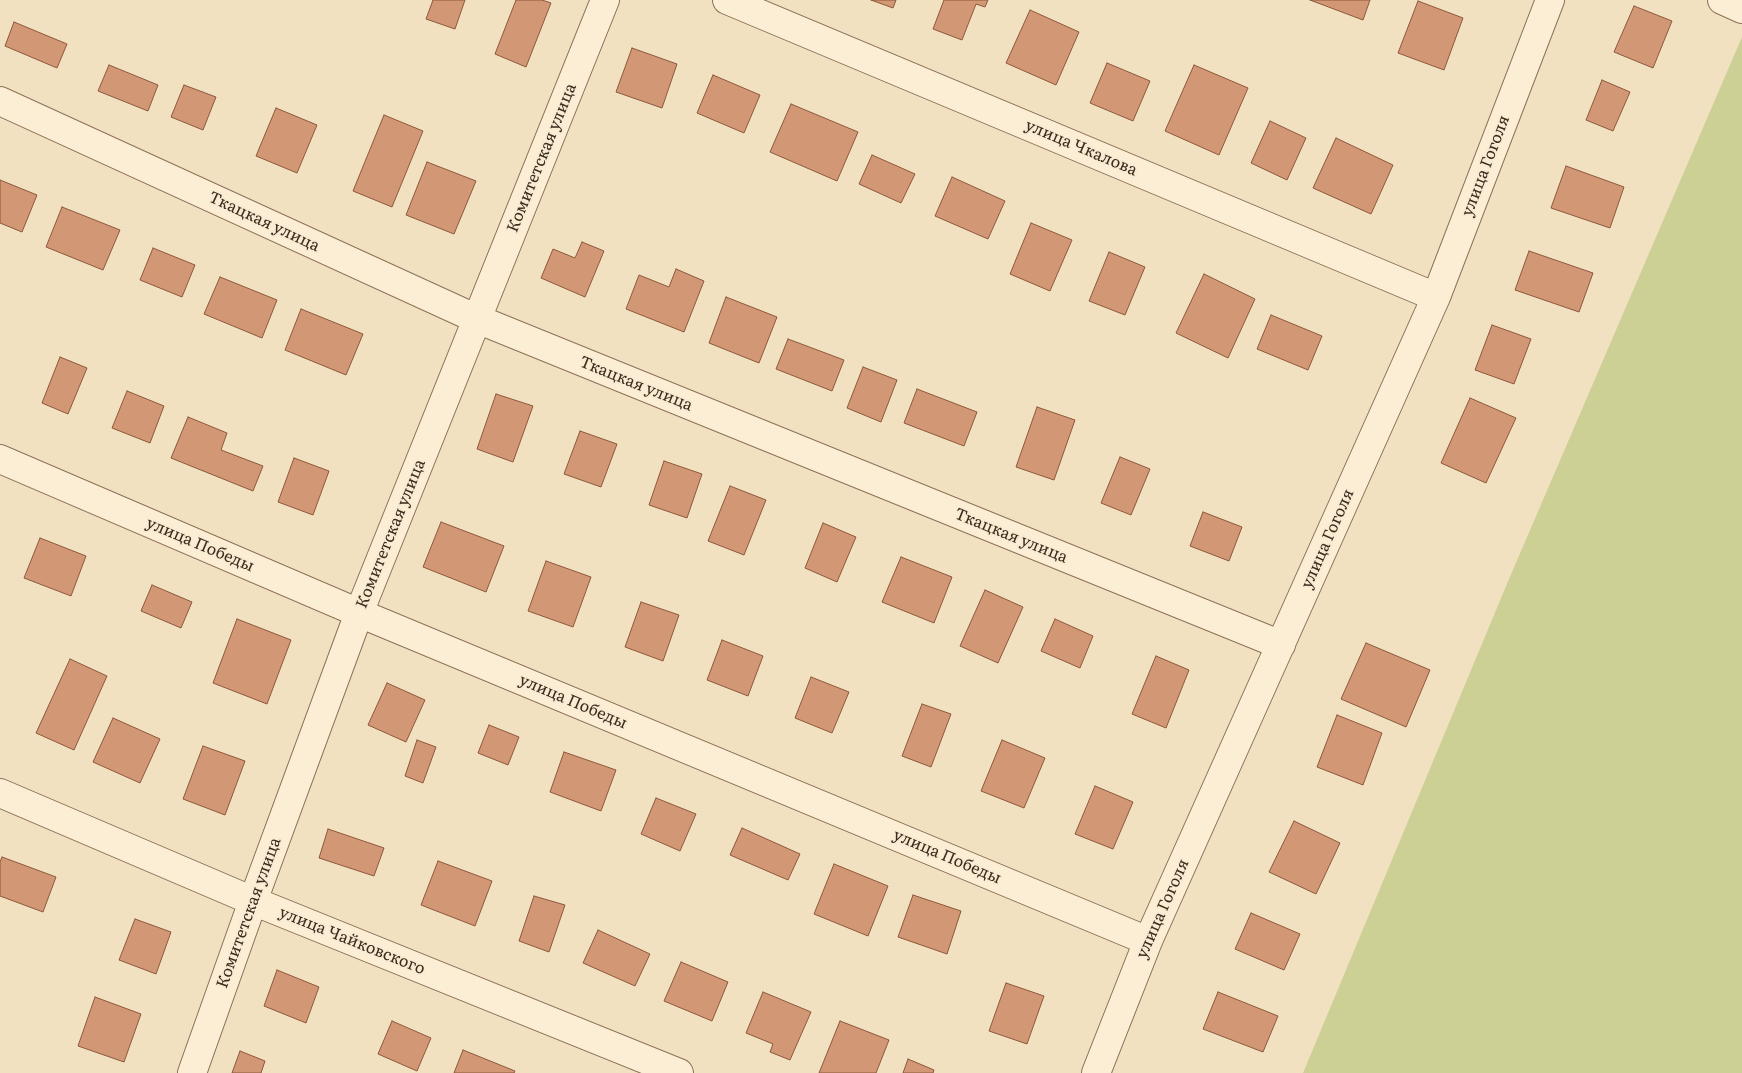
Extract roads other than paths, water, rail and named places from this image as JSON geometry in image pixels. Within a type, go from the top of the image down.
[{"type":"street","name":"Комитетская улица","points":[[192,1073],[252,901],[359,613],[605,0]]},
{"type":"street","name":"улица Чкалова","points":[[727,0],[1436,297]]},
{"type":"street","name":"улица Гоголя","points":[[1096,1073],[1148,941],[1436,297],[1550,0]]},
{"type":"street","points":[[1722,0],[1742,9]]},
{"type":"street","name":"Ткацкая улица","points":[[0,101],[477,319],[1280,645]]},
{"type":"street","name":"улица Победы","points":[[0,459],[359,613],[1148,941]]},
{"type":"street","name":"улица Чайковского","points":[[0,793],[252,901],[679,1073]]}]
